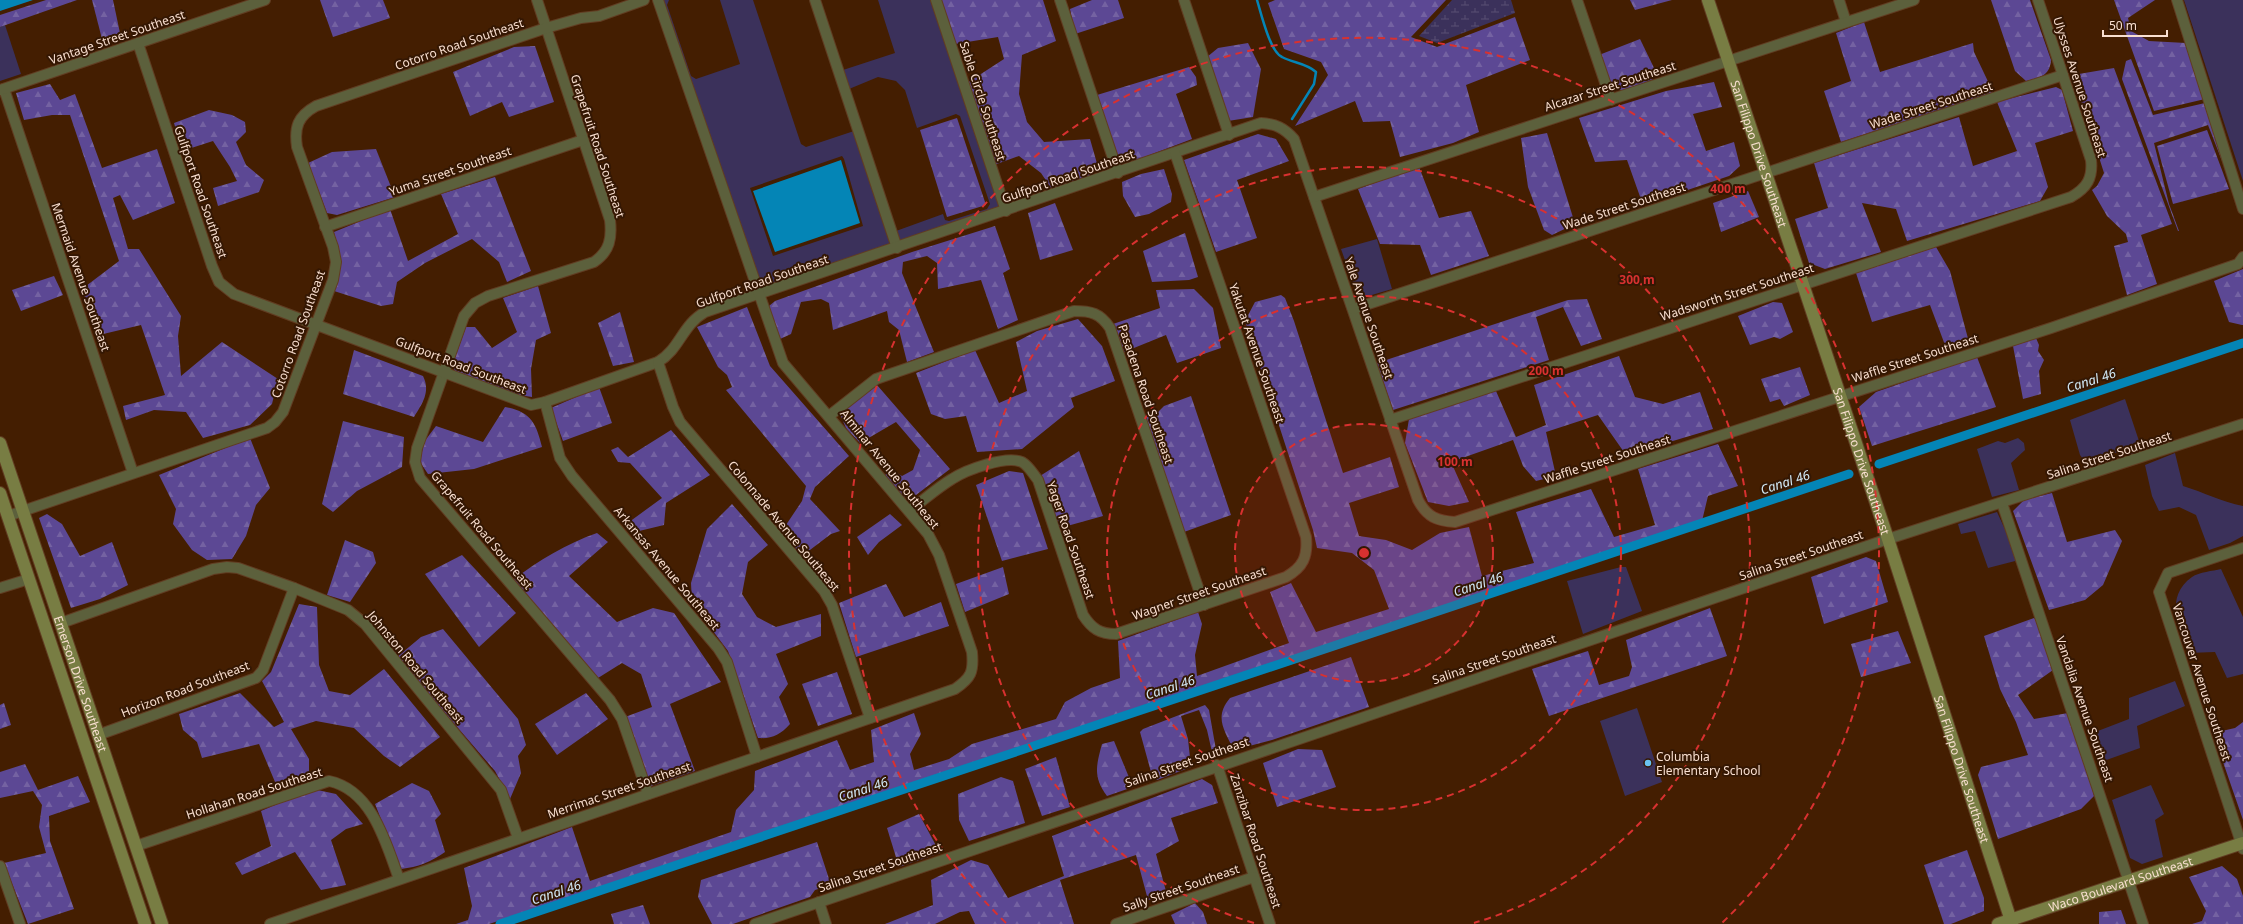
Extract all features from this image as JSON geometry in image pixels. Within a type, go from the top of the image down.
[{"type":"street","name":"Vantage Street Southeast","points":[[2,89],[265,0]]},
{"type":"street","name":"Grapefruit Road Southeast","points":[[537,0],[610,220],[612,234],[609,246],[603,255],[594,262],[488,296],[475,303],[464,316],[446,373],[417,448],[415,462],[420,478],[610,700],[622,719],[648,794]]},
{"type":"street","name":"Cotorro Road Southeast","points":[[8,516],[267,428],[276,422],[283,412],[333,280],[336,262],[297,147],[295,134],[296,126],[309,110],[546,28],[581,18],[599,16],[644,0]]},
{"type":"street","name":"Alminar Avenue Southeast","points":[[658,0],[783,363],[910,510],[928,534],[939,555],[972,652],[974,666],[971,674]]},
{"type":"street","points":[[815,0],[897,248]]},
{"type":"street","name":"Sable Circle Southeast","points":[[936,0],[1006,211]]},
{"type":"street","points":[[1060,0],[1118,173]]},
{"type":"street","points":[[1184,0],[1229,135]]},
{"type":"street","points":[[1577,0],[1611,100]]},
{"type":"street","name":"San Filippo Drive Southeast","points":[[1708,0],[1888,539],[2012,922]]},
{"type":"street","points":[[1839,0],[1846,22]]},
{"type":"street","name":"Alcazar Street Southeast","points":[[1314,197],[1914,0]]},
{"type":"street","name":"Ulysses Avenue Southeast","points":[[2038,0],[2091,160],[2092,172],[2089,183]]},
{"type":"street","points":[[2177,0],[2243,209]]},
{"type":"street","name":"Gulfport Road Southeast","points":[[138,44],[219,282],[234,294],[531,405],[545,402],[658,362],[668,356],[674,349],[687,326],[695,318],[705,312],[1118,173],[1261,123],[1273,124],[1282,127]]},
{"type":"street","name":"Wade Street Southeast","points":[[1352,309],[2063,75]]},
{"type":"street","name":"Mermaid Avenue Southeast","points":[[2,89],[133,473]]},
{"type":"street","name":"Yale Avenue Southeast","points":[[1282,127],[1294,139],[1418,500],[1423,511],[1431,518]]},
{"type":"street","name":"Yuma Street Southeast","points":[[325,227],[583,140]]},
{"type":"street","name":"Yakutat Avenue Southeast","points":[[1175,153],[1306,537],[1307,551],[1304,562]]},
{"type":"street","name":"Wadsworth Street Southeast","points":[[1390,420],[2071,197],[2081,192],[2089,183]]},
{"type":"street","name":"Waffle Street Southeast","points":[[1431,518],[1455,522],[2058,326],[2238,264],[2243,257]]},
{"type":"street","name":"Pasadena Road Southeast","points":[[829,416],[876,379],[1074,311],[1087,311],[1097,314],[1104,319],[1110,328],[1204,605]]},
{"type":"street","name":"Colonnade Avenue Southeast","points":[[658,362],[673,407],[680,422],[824,591],[832,605],[870,718]]},
{"type":"street","name":"Arkansas Avenue Southeast","points":[[545,402],[560,458],[572,476],[718,648],[727,662],[758,757]]},
{"type":"street","name":"Salina Street Southeast","points":[[755,924],[1888,539],[2243,424]]},
{"type":"street","name":"Emerson Drive Southeast","points":[[0,443],[162,924]]},
{"type":"street","name":"Yager Road Southeast","points":[[910,510],[952,479],[971,470],[996,462],[1012,460],[1021,462],[1030,469],[1038,480],[1083,615],[1089,624],[1097,631]]},
{"type":"street","name":"Emerson Drive Southeast","points":[[0,493],[145,924]]},
{"type":"street","name":"Vandalia Avenue Southeast","points":[[2002,503],[2143,924]]},
{"type":"street","name":"Vancouver Avenue Southeast","points":[[2242,845],[2159,592],[2168,573],[2243,548]]},
{"type":"street","name":"Wagner Street Southeast","points":[[1097,631],[1106,634],[1116,634],[1204,605],[1286,577],[1298,570],[1304,562]]},
{"type":"street","name":"Johnston Road Southeast","points":[[61,623],[213,569],[227,567],[238,568],[294,588],[348,610],[365,624],[501,790],[518,838]]},
{"type":"street","points":[[0,588],[29,579],[37,581],[44,592],[55,625],[72,657]]},
{"type":"street","name":"Horizon Road Southeast","points":[[98,735],[256,678],[263,670],[294,588]]},
{"type":"street","name":"Merrimac Street Southeast","points":[[270,924],[955,689],[966,681],[971,674]]},
{"type":"street","name":"Zanzibar Road Southeast","points":[[1218,766],[1270,924]]},
{"type":"street","name":"Hollahan Road Southeast","points":[[136,846],[329,781],[338,783],[349,789],[376,821],[383,834],[399,879]]},
{"type":"street","name":"Waco Boulevard Southeast","points":[[1998,924],[2012,922],[2128,880],[2242,845]]},
{"type":"street","points":[[0,866],[20,924]]},
{"type":"street","name":"Sally Street Southeast","points":[[1116,924],[1254,877]]},
{"type":"street","points":[[819,902],[826,924]]},
{"type":"green space","points":[[46,0],[77,0],[0,27],[0,15]]},
{"type":"green space","points":[[92,0],[113,0],[120,33],[102,39]]},
{"type":"green space","points":[[320,0],[383,0],[390,18],[333,37]]},
{"type":"green space","points":[[663,0],[669,0],[667,5],[691,76],[696,79],[740,64],[720,0],[753,0],[801,144],[806,147],[854,131],[891,244],[761,288]],"holes":[[[842,156],[863,226],[773,256],[750,188]]]},
{"type":"green space","points":[[878,0],[931,0],[1000,207],[900,242],[896,231],[943,214],[945,220],[949,221],[987,209],[990,204],[960,116],[956,114],[917,128],[905,90],[896,81],[878,77],[849,89],[843,70],[895,53]]},
{"type":"green space","points":[[940,0],[1043,0],[1056,41],[1022,55],[1019,94],[1027,122],[1044,142],[1090,139],[1098,167],[1091,175],[1051,188],[1041,173],[1019,156],[994,165],[967,83],[1004,59],[998,37],[955,44]]},
{"type":"green space","points":[[1092,0],[1118,0],[1124,18],[1075,34],[1070,9]]},
{"type":"green space","points":[[1275,0],[1446,0],[1411,37],[1437,47],[1515,17],[1530,60],[1466,85],[1479,132],[1453,143],[1400,157],[1390,121],[1363,122],[1355,101],[1295,126],[1328,75],[1321,62],[1284,49],[1268,3]]},
{"type":"green space","points":[[1452,0],[1511,0],[1515,13],[1437,43],[1419,36]]},
{"type":"green space","points":[[1630,0],[1672,0],[1635,10]]},
{"type":"green space","points":[[1991,0],[2030,0],[2051,60],[2046,73],[2035,79],[2026,81],[2015,71]]},
{"type":"green space","points":[[2114,0],[2155,0],[2128,18],[2131,31],[2149,41],[2186,43],[2205,99],[2154,111]]},
{"type":"green space","points":[[2184,0],[2243,0],[2243,181]]},
{"type":"green space","points":[[1864,22],[1880,72],[1973,43],[1974,52],[1993,92],[1841,142],[1824,91],[1851,81],[1836,33]]},
{"type":"green space","points":[[5,25],[21,74],[0,81],[0,27]]},
{"type":"green space","points":[[1640,39],[1656,72],[1653,79],[1625,91],[1611,88],[1599,55]]},
{"type":"green space","points":[[1248,43],[1261,69],[1253,117],[1228,121],[1207,57],[1218,48]]},
{"type":"green space","points":[[535,46],[554,102],[509,117],[502,102],[470,116],[453,72],[514,47]]},
{"type":"green space","points":[[2131,59],[2153,115],[2205,103],[2226,171],[2208,125],[2154,143],[2169,204],[2179,231],[2122,79],[2126,61]]},
{"type":"green space","points":[[1189,67],[1196,77],[1197,85],[1176,94],[1192,139],[1139,159],[1119,159],[1097,95]]},
{"type":"green space","points":[[2114,68],[2172,224],[2141,235],[2157,284],[2127,295],[2114,246],[2128,242],[2126,234],[2107,216],[2092,190],[2097,186],[2104,173],[2073,75]]},
{"type":"green space","points":[[1714,82],[1722,107],[1693,114],[1706,151],[1734,142],[1740,166],[1729,176],[1643,205],[1627,160],[1595,162],[1579,118],[1666,91]]},
{"type":"green space","points":[[50,84],[60,100],[75,94],[102,168],[157,149],[175,203],[133,220],[120,195],[113,198],[128,249],[139,249],[181,316],[178,336],[181,376],[222,342],[278,379],[272,404],[250,425],[203,438],[186,412],[154,410],[126,420],[123,406],[165,395],[141,325],[99,335],[82,289],[119,261],[70,115],[52,115],[24,120],[16,93]]},
{"type":"green space","points":[[2056,87],[2062,90],[2073,131],[2035,143],[2048,187],[2040,201],[1907,241],[1896,209],[1862,203],[1881,252],[1825,269],[1809,263],[1795,219],[1828,208],[1814,163],[1959,117],[1973,166],[2017,151],[1997,102]]},
{"type":"green space","points":[[209,110],[232,115],[245,122],[246,132],[236,142],[246,165],[264,180],[259,192],[218,206],[213,188],[237,181],[230,167],[213,141],[182,151],[174,123]]},
{"type":"green space","points":[[957,118],[986,205],[947,217],[920,130]]},
{"type":"green space","points":[[2207,130],[2229,189],[2173,204],[2157,146]]},
{"type":"green space","points":[[1547,133],[1575,224],[1552,235],[1544,230],[1528,187],[1521,138]]},
{"type":"green space","points":[[1258,134],[1276,139],[1289,161],[1237,180],[1257,238],[1216,252],[1184,160]]},
{"type":"green space","points":[[376,149],[395,197],[337,215],[327,213],[308,163],[332,152]]},
{"type":"green space","points":[[1419,167],[1439,218],[1471,211],[1489,256],[1431,275],[1420,245],[1380,244],[1358,189]]},
{"type":"green space","points":[[1164,169],[1172,194],[1171,202],[1149,214],[1135,217],[1123,196],[1122,182],[1141,174]]},
{"type":"green space","points":[[495,177],[531,271],[507,282],[499,262],[472,239],[425,263],[397,282],[393,304],[381,306],[334,291],[338,262],[334,232],[390,209],[408,261],[458,234],[441,194]]},
{"type":"green space","points":[[1748,191],[1759,217],[1721,232],[1713,203]]},
{"type":"green space","points":[[1055,203],[1073,250],[1040,260],[1028,213]]},
{"type":"green space","points":[[995,226],[1010,269],[1003,273],[1018,320],[998,329],[981,280],[938,289],[937,263],[927,256],[903,262],[902,273],[934,352],[907,362],[899,330],[889,322],[887,311],[833,330],[829,303],[821,299],[801,302],[791,334],[778,340],[769,306],[775,301],[912,252]]},
{"type":"green space","points":[[1185,233],[1198,277],[1189,280],[1152,282],[1143,251]]},
{"type":"green space","points":[[1377,239],[1392,289],[1365,297],[1356,291],[1341,249]]},
{"type":"green space","points":[[1936,247],[1950,271],[1970,346],[1948,353],[1930,305],[1872,322],[1856,273]]},
{"type":"green space","points":[[2243,269],[2242,325],[2229,322],[2214,281]]},
{"type":"green space","points":[[54,276],[63,295],[21,311],[12,290]]},
{"type":"green space","points":[[538,286],[551,333],[536,340],[531,369],[532,397],[512,394],[455,372],[453,363],[466,327],[475,327],[492,348],[517,332],[503,298]]},
{"type":"green space","points":[[1194,289],[1213,308],[1221,348],[1177,363],[1166,335],[1124,352],[1113,324],[1160,308],[1156,290]]},
{"type":"green space","points":[[1281,295],[1285,298],[1294,321],[1343,473],[1390,457],[1399,487],[1349,503],[1359,536],[1386,540],[1412,550],[1440,533],[1469,527],[1482,576],[1534,563],[1516,512],[1591,489],[1614,537],[1655,525],[1638,469],[1718,444],[1738,486],[1708,496],[1702,521],[489,924],[456,924],[468,920],[472,906],[464,868],[572,827],[590,881],[731,832],[736,810],[754,790],[755,771],[837,740],[850,770],[874,762],[871,730],[914,713],[921,734],[910,754],[914,770],[949,759],[972,744],[1056,719],[1065,702],[1091,688],[1120,678],[1118,641],[1198,612],[1202,624],[1195,655],[1197,676],[1289,643],[1270,592],[1291,583],[1316,632],[1389,609],[1374,570],[1352,553],[1317,548],[1313,530],[1245,321],[1255,302]]},
{"type":"green space","points":[[1587,299],[1602,339],[1581,346],[1563,307],[1536,317],[1549,360],[1393,410],[1377,363],[1568,300]]},
{"type":"green space","points":[[1773,302],[1782,303],[1793,332],[1780,339],[1774,337],[1750,345],[1738,316]]},
{"type":"green space","points":[[747,307],[770,366],[849,456],[815,487],[810,499],[840,531],[831,534],[802,556],[782,531],[802,501],[806,486],[726,390],[732,387],[727,375],[718,367],[697,327]]},
{"type":"green space","points":[[620,312],[634,362],[613,366],[598,323]]},
{"type":"green space","points":[[1078,319],[1102,346],[1115,381],[1071,398],[1074,407],[1022,449],[977,452],[966,416],[945,419],[931,414],[916,373],[975,350],[999,403],[1027,391],[1016,342],[1037,331]]},
{"type":"green space","points":[[2036,338],[2039,345],[2038,351],[2044,360],[2039,371],[2041,394],[2023,399],[2013,346]]},
{"type":"green space","points":[[354,350],[423,376],[426,393],[414,417],[343,394]]},
{"type":"green space","points":[[1619,356],[1635,397],[1663,404],[1700,392],[1713,429],[1626,455],[1598,415],[1546,432],[1556,476],[1536,481],[1523,466],[1513,440],[1451,462],[1469,502],[1449,506],[1428,502],[1405,443],[1409,419],[1496,391],[1516,437],[1546,425],[1534,385]]},
{"type":"green space","points":[[1977,357],[1996,407],[1872,446],[1859,407],[1876,392]]},
{"type":"green space","points":[[1800,367],[1810,395],[1784,406],[1780,399],[1770,402],[1761,379]]},
{"type":"green space","points":[[877,385],[950,469],[916,495],[904,497],[885,475],[892,470],[902,476],[913,470],[920,450],[896,422],[860,443],[846,428],[840,414]]},
{"type":"green space","points":[[599,387],[612,423],[563,441],[551,408]]},
{"type":"green space","points":[[1191,396],[1231,515],[1184,532],[1145,418],[1158,412],[1164,406]]},
{"type":"green space","points":[[2125,399],[2142,450],[2132,455],[2108,452],[2101,461],[2088,466],[2080,455],[2070,420]]},
{"type":"green space","points":[[505,407],[521,412],[531,420],[535,425],[542,447],[474,469],[428,474],[420,462],[424,442],[436,426],[483,442]]},
{"type":"green space","points":[[343,421],[404,437],[402,467],[357,491],[333,512],[322,504]]},
{"type":"green space","points":[[671,430],[710,475],[666,503],[664,525],[635,532],[625,525],[662,498],[630,463],[618,462],[611,450],[618,447],[628,457]]},
{"type":"green space","points":[[250,438],[270,488],[256,505],[246,536],[232,559],[207,560],[192,550],[173,524],[176,509],[159,475]]},
{"type":"green space","points":[[2018,438],[2024,443],[2025,450],[2011,463],[2019,490],[1992,497],[1977,449],[1998,441],[2005,443]]},
{"type":"green space","points":[[1079,451],[1103,516],[1060,528],[1040,476]]},
{"type":"green space","points":[[2175,453],[2183,486],[2243,506],[2243,536],[2230,543],[2209,550],[2196,515],[2179,507],[2159,511],[2152,496],[2145,465]]},
{"type":"green space","points":[[1009,471],[1023,473],[1048,549],[1002,561],[976,485]]},
{"type":"green space","points":[[2052,493],[2067,542],[2115,530],[2122,541],[2103,585],[2085,600],[2049,610],[2013,511],[2024,500]]},
{"type":"green space","points":[[732,504],[768,545],[748,562],[742,594],[757,617],[776,627],[821,614],[821,636],[776,654],[788,684],[779,697],[790,724],[779,734],[768,738],[758,738],[728,651],[692,603],[691,583],[707,529]]},
{"type":"green space","points":[[1997,512],[2019,560],[1988,568],[1975,531],[1961,534],[1958,524]]},
{"type":"green space","points":[[47,514],[62,524],[80,556],[112,542],[128,585],[100,599],[71,608],[39,518]]},
{"type":"green space","points":[[890,514],[902,525],[879,542],[868,555],[857,537]]},
{"type":"green space","points":[[597,533],[608,542],[569,576],[617,622],[653,608],[674,613],[721,682],[670,704],[695,771],[651,786],[625,717],[652,707],[641,674],[622,663],[598,678],[513,580],[553,553],[574,542]]},
{"type":"green space","points":[[345,540],[373,552],[376,563],[350,602],[327,595]]},
{"type":"green space","points":[[462,555],[516,613],[479,647],[425,574]]},
{"type":"green space","points":[[1866,557],[1876,561],[1888,602],[1824,624],[1811,577]]},
{"type":"green space","points":[[1003,567],[1009,594],[965,612],[956,584]]},
{"type":"green space","points":[[1626,567],[1642,611],[1583,634],[1567,581]]},
{"type":"green space","points":[[2221,569],[2243,617],[2243,674],[2227,678],[2215,652],[2188,653],[2176,613],[2178,594],[2183,585],[2195,575]]},
{"type":"green space","points":[[886,584],[904,617],[941,602],[949,626],[856,657],[839,603]]},
{"type":"green space","points":[[299,604],[317,607],[319,665],[329,691],[350,695],[384,669],[440,737],[400,767],[384,756],[354,728],[316,721],[291,729],[309,759],[309,778],[278,789],[259,744],[202,758],[197,742],[183,730],[179,714],[240,693],[274,727],[284,722],[262,681],[271,672]]},
{"type":"green space","points":[[1710,608],[1727,656],[1549,716],[1532,669],[1588,651],[1599,685],[1629,676],[1632,667],[1626,640]]},
{"type":"green space","points":[[2034,618],[2039,624],[2053,670],[2018,695],[2034,719],[2068,713],[2089,776],[2094,796],[2081,809],[1998,839],[1978,775],[1981,767],[2028,755],[2016,722],[2000,689],[1984,636]]},
{"type":"green space","points":[[443,629],[518,719],[526,745],[518,756],[521,773],[510,799],[495,771],[397,657],[421,637]]},
{"type":"green space","points":[[1898,631],[1911,663],[1861,677],[1851,644]]},
{"type":"green space","points":[[1351,657],[1369,707],[1272,740],[1234,750],[1222,724],[1222,711],[1230,698]]},
{"type":"green space","points":[[837,672],[852,714],[818,726],[802,684]]},
{"type":"green space","points":[[2175,681],[2185,706],[2137,726],[2140,748],[2098,763],[2090,734],[2129,719],[2129,698]]},
{"type":"green space","points":[[586,693],[608,719],[557,755],[535,724]]},
{"type":"green space","points":[[4,703],[11,725],[0,729],[0,705]]},
{"type":"green space","points":[[1205,705],[1209,710],[1216,750],[1212,752],[1207,730],[1199,710],[1181,716],[1188,739],[1191,767],[1157,780],[1151,772],[1140,732],[1143,729]]},
{"type":"green space","points":[[1637,708],[1662,782],[1625,796],[1600,721]]},
{"type":"green space","points":[[2243,722],[2243,820],[2213,733],[2235,728]]},
{"type":"green space","points":[[1114,741],[1133,787],[1107,796],[1099,783],[1097,765],[1102,744]]},
{"type":"green space","points":[[1298,749],[1322,750],[1336,787],[1277,807],[1263,763]]},
{"type":"green space","points":[[1056,757],[1070,807],[1042,816],[1025,769]]},
{"type":"green space","points":[[25,764],[38,790],[78,776],[90,802],[49,816],[50,841],[74,909],[28,924],[4,863],[46,853],[39,827],[42,805],[33,791],[0,798],[0,772]]},
{"type":"green space","points":[[1001,777],[1013,781],[1025,823],[969,841],[959,820],[958,794]]},
{"type":"green space","points":[[1202,779],[1212,785],[1218,803],[1171,818],[1179,841],[1156,854],[1167,895],[1148,900],[1136,855],[1060,880],[1074,924],[975,924],[969,911],[960,912],[935,924],[885,924],[933,905],[931,880],[971,860],[988,865],[1008,898],[1064,876],[1052,836]]},
{"type":"green space","points":[[412,783],[429,791],[441,814],[435,820],[445,852],[424,864],[401,869],[375,804]]},
{"type":"green space","points":[[2151,785],[2164,814],[2155,820],[2163,857],[2142,864],[2130,858],[2112,800]]},
{"type":"green space","points":[[313,789],[336,794],[363,824],[346,829],[331,840],[346,885],[321,890],[295,852],[242,875],[235,863],[271,846],[261,811]]},
{"type":"green space","points":[[919,814],[940,853],[899,867],[887,828]]},
{"type":"green space","points":[[817,842],[831,885],[815,890],[810,897],[733,924],[712,924],[698,897],[701,880]]},
{"type":"green space","points":[[1967,850],[1984,898],[1984,911],[1951,924],[1944,924],[1924,865]]},
{"type":"green space","points":[[2222,866],[2237,879],[2243,896],[2243,924],[2192,924],[2202,921],[2206,911],[2189,877]]},
{"type":"green space","points":[[1195,903],[1203,912],[1207,924],[1175,924],[1171,915]]},
{"type":"green space","points":[[643,905],[650,924],[614,924],[611,914]]},
{"type":"green space","points":[[2121,910],[2126,924],[2099,924],[2099,912]]},
{"type":"water","points":[[0,0],[33,0],[0,11]]},
{"type":"water","points":[[841,160],[860,223],[775,252],[753,191]]},
{"type":"waterway","points":[[1257,0],[1266,32],[1278,54],[1316,72],[1314,84],[1292,119]]},
{"type":"waterway","name":"Canal 46","points":[[1879,464],[2243,343]]},
{"type":"waterway","name":"Canal 46","points":[[500,924],[1849,474]]},
{"type":"place","name":"Columbia Elementary School","points":[[1648,763]]}]
